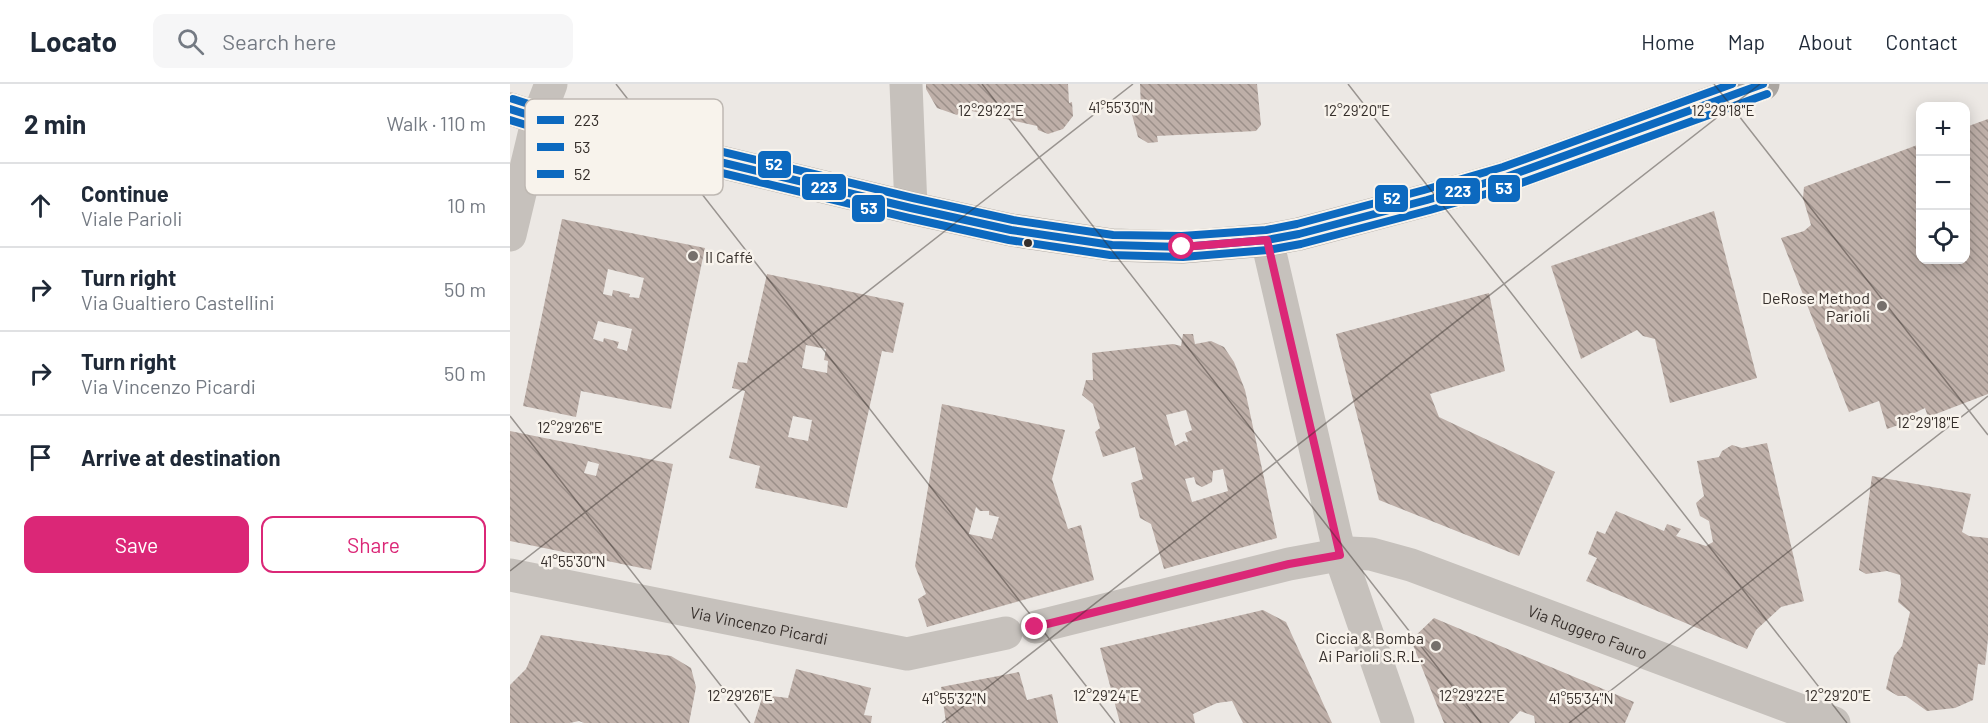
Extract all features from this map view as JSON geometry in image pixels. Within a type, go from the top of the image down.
[{"type":"main road","points":[[723,162],[1011,230],[1112,245],[1182,247],[1267,240],[1348,221],[1506,177],[1763,84]]},
{"type":"street","points":[[538,99],[551,84]]},
{"type":"street","points":[[906,84],[911,208]]},
{"type":"street","points":[[510,235],[524,114]]},
{"type":"street","points":[[1267,240],[1340,555],[1398,723]]},
{"type":"street","name":"Via Ruggero Fauro","points":[[1340,555],[1371,554],[1411,565],[1834,723]]},
{"type":"street","name":"Via Vincenzo Picardi","points":[[510,575],[907,654],[1021,630],[1289,564],[1340,555]]},
{"type":"building","points":[[926,84],[1068,84],[1069,103],[1072,102],[1073,116],[1063,129],[1048,134],[1038,130],[1037,126],[963,109],[957,115],[937,108],[926,89]]},
{"type":"building","points":[[1140,84],[1257,84],[1261,125],[1256,131],[1157,136],[1158,142],[1148,143],[1138,137],[1131,111],[1141,109]]},
{"type":"building","points":[[1988,119],[1988,394],[1928,417],[1925,408],[1904,418],[1907,422],[1887,429],[1879,401],[1849,412],[1781,238],[1804,231],[1811,225],[1803,198],[1804,187],[1916,145],[1916,264],[1970,264],[1970,126]]},
{"type":"building","points":[[1714,211],[1757,378],[1670,403],[1655,339],[1643,336],[1637,330],[1581,359],[1551,266]]},
{"type":"building","points":[[562,219],[705,248],[671,409],[581,391],[576,417],[523,406]],"holes":[[[608,269],[644,278],[639,298],[629,297],[630,294],[613,290],[612,296],[603,294]],[[598,321],[632,329],[627,351],[617,348],[619,342],[604,338],[603,342],[593,339]]]},
{"type":"building","points":[[767,274],[904,303],[893,353],[882,351],[847,508],[755,488],[760,466],[729,458],[745,391],[732,388],[738,362],[747,363]],"holes":[[[806,345],[826,349],[824,360],[828,361],[827,373],[802,368]],[[793,416],[812,420],[808,441],[788,437]]]},
{"type":"building","points":[[1489,293],[1505,371],[1430,394],[1439,417],[1555,472],[1519,556],[1379,500],[1336,334]]},
{"type":"building","points":[[1183,334],[1193,334],[1195,344],[1211,341],[1224,347],[1234,362],[1245,390],[1277,538],[1164,569],[1151,524],[1140,518],[1131,483],[1143,479],[1135,447],[1103,457],[1095,432],[1100,428],[1093,404],[1082,395],[1086,380],[1093,380],[1092,353],[1173,344],[1181,346]],"holes":[[[1186,410],[1192,430],[1185,433],[1188,442],[1184,441],[1175,446],[1166,415]],[[1223,469],[1228,491],[1192,502],[1185,479],[1194,477],[1196,484],[1202,487],[1212,482],[1213,471]]]},
{"type":"building","points":[[942,404],[1065,430],[1052,479],[1068,529],[1081,525],[1094,580],[927,627],[918,599],[926,594],[915,566]],"holes":[[[976,507],[980,511],[989,511],[989,515],[999,517],[992,539],[969,534]]]},
{"type":"building","points":[[510,431],[673,464],[651,570],[510,541]],"holes":[[[588,461],[599,464],[596,476],[584,473]]]},
{"type":"building","points":[[1767,443],[1804,601],[1781,607],[1756,630],[1747,649],[1586,581],[1597,558],[1588,554],[1597,531],[1605,534],[1616,511],[1664,531],[1667,524],[1681,529],[1676,536],[1706,546],[1713,542],[1709,521],[1700,516],[1696,503],[1704,496],[1697,461],[1719,457],[1722,451],[1732,445],[1742,448]]},
{"type":"building","points":[[1872,476],[1971,494],[1962,532],[1969,536],[1988,538],[1988,639],[1985,665],[1978,664],[1973,700],[1955,708],[1927,711],[1906,696],[1898,696],[1886,689],[1894,656],[1902,646],[1910,612],[1898,602],[1900,575],[1887,571],[1866,574],[1859,570]]},
{"type":"building","points":[[1263,610],[1286,622],[1332,723],[1243,723],[1232,701],[1217,703],[1193,714],[1195,723],[1120,723],[1100,648]]},
{"type":"building","points":[[1434,618],[1634,702],[1625,723],[1535,723],[1534,716],[1520,711],[1509,723],[1444,723],[1411,640]]},
{"type":"building","points":[[541,635],[671,656],[691,668],[696,687],[689,723],[584,723],[579,721],[510,723],[510,685],[526,669]]},
{"type":"building","points":[[796,669],[871,688],[864,715],[872,716],[871,723],[754,723],[763,695],[788,698]]},
{"type":"building","points":[[1019,672],[1027,700],[1052,694],[1058,723],[946,723],[941,687]]},
{"type":"transit line","name":"52","points":[[723,152],[1013,220],[1113,235],[1182,236],[1266,230],[1424,190],[1503,167],[1732,84]]},
{"type":"transit line","name":"223","points":[[723,163],[1011,230],[1112,245],[1182,247],[1267,240],[1299,234],[1427,200],[1506,177],[1763,84]]},
{"type":"transit line","name":"53","points":[[723,173],[1009,240],[1110,255],[1183,257],[1268,250],[1301,244],[1430,210],[1510,187],[1767,94]]},
{"type":"transit line","name":"52","points":[[513,99],[525,103]]},
{"type":"transit line","name":"223","points":[[510,109],[525,114]]},
{"type":"transit line","name":"53","points":[[510,120],[525,125]]},
{"type":"place","name":"Il Caffé","points":[[693,256]]},
{"type":"place","name":"DeRose Method Parioli","points":[[1882,306]]},
{"type":"place","name":"Ciccia & Bomba Ai Parioli S.R.L.","points":[[1436,646]]},
{"type":"route","points":[[1035,627],[1289,564],[1340,555],[1267,240],[1182,247]]}]
